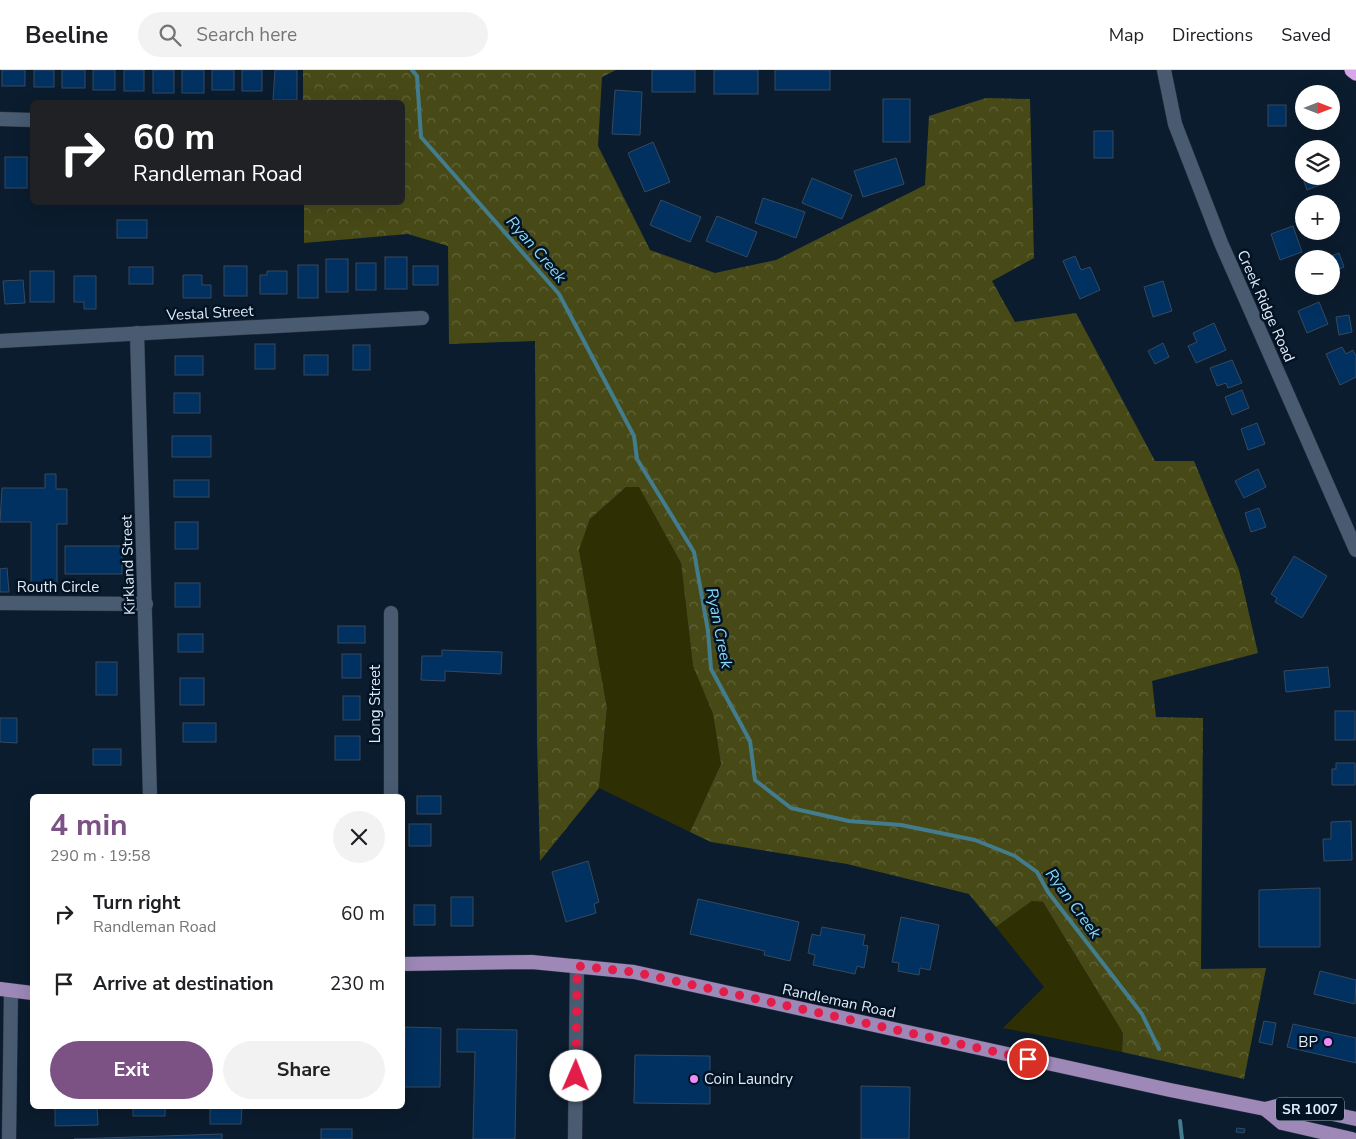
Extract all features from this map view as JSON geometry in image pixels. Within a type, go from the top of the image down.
[{"type":"highway","points":[[1352,70],[1356,73]]},
{"type":"main road","name":"Randleman Road","points":[[405,964],[532,962],[634,972],[1157,1088],[1265,1109],[1286,1104],[1356,1119]]},
{"type":"main road","points":[[6,991],[30,994]]},
{"type":"main road","name":"Randleman Road","points":[[1265,1109],[1282,1123],[1352,1139]]},
{"type":"street","name":"Creek Ridge Road","points":[[1164,70],[1176,124],[1221,243],[1356,550]]},
{"type":"street","points":[[0,119],[30,120]]},
{"type":"street","name":"Vestal Street","points":[[0,341],[422,318]]},
{"type":"street","name":"Kirkland Street","points":[[138,333],[150,794]]},
{"type":"street","name":"Routh Circle","points":[[0,603],[146,604]]},
{"type":"street","name":"Long Street","points":[[391,613],[391,794]]},
{"type":"street","points":[[575,1139],[577,966]]},
{"type":"street","points":[[6,991],[9,1139]]},
{"type":"shaded area","points":[[626,487],[639,487],[681,563],[693,666],[713,714],[721,764],[690,832],[599,788],[607,708],[579,550],[590,519]]},
{"type":"shaded area","points":[[1032,901],[1043,902],[1123,1033],[1122,1052],[1003,1028],[1044,987],[996,927]]},
{"type":"green space","points":[[303,70],[616,70],[602,77],[598,146],[650,250],[715,273],[776,260],[925,185],[929,116],[986,98],[1030,99],[1034,258],[992,281],[1015,322],[1076,313],[1155,461],[1194,461],[1239,570],[1258,653],[1152,681],[1156,717],[1203,718],[1201,969],[1266,968],[1244,1079],[1122,1052],[1123,1033],[1043,902],[1032,901],[996,927],[969,894],[847,864],[711,842],[690,832],[721,764],[713,714],[693,666],[681,563],[639,487],[626,487],[590,519],[579,550],[607,708],[599,788],[540,861],[537,739],[535,341],[449,344],[448,246],[408,234],[304,243],[304,205],[405,205],[405,100],[303,100]]},
{"type":"building","points":[[2,70],[25,70],[25,86],[2,86]]},
{"type":"building","points":[[34,70],[54,70],[54,87],[34,87]]},
{"type":"building","points":[[62,70],[85,70],[85,88],[62,88]]},
{"type":"building","points":[[93,70],[115,70],[115,90],[93,90]]},
{"type":"building","points":[[124,70],[144,70],[144,91],[124,91]]},
{"type":"building","points":[[153,70],[174,70],[174,93],[153,93]]},
{"type":"building","points":[[182,70],[204,70],[204,93],[182,93]]},
{"type":"building","points":[[212,70],[234,70],[234,90],[212,90]]},
{"type":"building","points":[[242,70],[262,70],[262,91],[242,91]]},
{"type":"building","points":[[275,70],[297,70],[297,100],[273,100]]},
{"type":"building","points":[[652,70],[695,70],[695,92],[652,92]]},
{"type":"building","points":[[714,70],[758,70],[758,94],[714,94]]},
{"type":"building","points":[[775,70],[830,70],[830,90],[775,90]]},
{"type":"building","points":[[615,90],[642,92],[640,135],[612,134]]},
{"type":"building","points":[[883,99],[910,99],[910,142],[883,142]]},
{"type":"building","points":[[1268,105],[1286,105],[1286,126],[1268,126]]},
{"type":"building","points":[[1094,131],[1113,131],[1113,158],[1094,158]]},
{"type":"building","points":[[653,142],[670,182],[645,192],[628,153]]},
{"type":"building","points":[[5,157],[27,157],[27,188],[5,188]]},
{"type":"building","points":[[896,158],[904,184],[863,197],[854,171]]},
{"type":"building","points":[[812,178],[852,195],[842,219],[802,203]]},
{"type":"building","points":[[1305,185],[1320,185],[1307,190]]},
{"type":"building","points":[[763,198],[805,212],[796,238],[755,223]]},
{"type":"building","points":[[661,200],[701,217],[690,242],[650,225]]},
{"type":"building","points":[[717,216],[757,232],[747,257],[706,241]]},
{"type":"building","points":[[117,220],[147,220],[147,238],[117,238]]},
{"type":"building","points":[[1293,226],[1295,240],[1298,240],[1301,250],[1295,250],[1295,255],[1280,260],[1271,234]]},
{"type":"building","points":[[1075,256],[1081,270],[1090,267],[1100,290],[1080,299],[1063,261]]},
{"type":"building","points":[[1340,256],[1344,267],[1340,269]]},
{"type":"building","points":[[385,257],[407,257],[407,289],[385,289]]},
{"type":"building","points":[[326,259],[348,259],[348,292],[326,292]]},
{"type":"building","points":[[356,263],[376,263],[376,290],[356,290]]},
{"type":"building","points":[[298,265],[318,265],[318,298],[298,298]]},
{"type":"building","points":[[224,266],[247,266],[247,296],[224,296]]},
{"type":"building","points":[[413,266],[438,266],[438,285],[413,285]]},
{"type":"building","points":[[129,267],[153,267],[153,284],[129,284]]},
{"type":"building","points":[[30,271],[54,271],[54,302],[30,302]]},
{"type":"building","points":[[267,271],[287,271],[287,294],[260,294],[260,275],[267,275]]},
{"type":"building","points":[[183,275],[202,275],[202,285],[211,285],[211,298],[183,298]]},
{"type":"building","points":[[74,276],[96,276],[96,309],[84,309],[84,302],[74,302]]},
{"type":"building","points":[[23,280],[25,303],[5,304],[3,281]]},
{"type":"building","points":[[1163,281],[1172,311],[1153,317],[1144,287]]},
{"type":"building","points":[[1319,302],[1328,324],[1307,333],[1298,311]]},
{"type":"building","points":[[1349,315],[1352,332],[1339,335],[1336,317]]},
{"type":"building","points":[[1214,323],[1226,350],[1196,363],[1188,346],[1197,342],[1193,333]]},
{"type":"building","points":[[1163,343],[1169,357],[1155,364],[1148,351]]},
{"type":"building","points":[[255,344],[275,344],[275,369],[255,369]]},
{"type":"building","points":[[353,345],[370,345],[370,370],[353,370]]},
{"type":"building","points":[[1342,347],[1346,354],[1353,350],[1356,356],[1356,377],[1340,385],[1326,354]]},
{"type":"building","points":[[304,355],[328,355],[328,375],[304,375]]},
{"type":"building","points":[[175,356],[203,356],[203,375],[175,375]]},
{"type":"building","points":[[1232,360],[1242,383],[1228,388],[1226,383],[1217,386],[1210,368]]},
{"type":"building","points":[[1242,390],[1249,408],[1232,415],[1225,397]]},
{"type":"building","points":[[174,393],[200,393],[200,413],[174,413]]},
{"type":"building","points":[[1257,423],[1265,444],[1248,450],[1241,429]]},
{"type":"building","points":[[172,436],[211,436],[211,457],[172,457]]},
{"type":"building","points":[[1258,469],[1266,487],[1244,498],[1235,481]]},
{"type":"building","points":[[45,474],[56,474],[56,489],[67,489],[67,524],[57,524],[57,589],[31,589],[31,522],[0,522],[2,488],[45,488]]},
{"type":"building","points":[[174,480],[209,480],[209,497],[174,497]]},
{"type":"building","points":[[1259,508],[1266,527],[1251,532],[1245,513]]},
{"type":"building","points":[[175,522],[198,522],[198,549],[175,549]]},
{"type":"building","points":[[65,546],[122,546],[122,574],[65,574]]},
{"type":"building","points":[[1294,556],[1327,576],[1302,618],[1275,602],[1277,598],[1271,594]]},
{"type":"building","points":[[7,568],[9,592],[0,592],[0,569]]},
{"type":"building","points":[[175,583],[200,583],[200,607],[175,607]]},
{"type":"building","points":[[338,626],[365,626],[365,643],[338,643]]},
{"type":"building","points":[[178,634],[203,634],[203,652],[178,652]]},
{"type":"building","points":[[442,650],[502,652],[501,674],[445,671],[445,681],[421,680],[422,656],[442,656]]},
{"type":"building","points":[[342,654],[361,654],[361,678],[342,678]]},
{"type":"building","points":[[96,662],[117,662],[117,695],[96,695]]},
{"type":"building","points":[[1328,667],[1330,687],[1286,692],[1284,671]]},
{"type":"building","points":[[180,678],[204,678],[204,705],[180,705]]},
{"type":"building","points":[[343,696],[360,696],[360,720],[343,720]]},
{"type":"building","points":[[1335,711],[1355,711],[1355,740],[1335,740]]},
{"type":"building","points":[[0,718],[17,718],[17,743],[0,742]]},
{"type":"building","points":[[183,723],[216,723],[216,742],[183,742]]},
{"type":"building","points":[[335,736],[360,736],[360,760],[335,760]]},
{"type":"building","points":[[93,749],[121,749],[121,765],[93,765]]},
{"type":"building","points":[[1336,763],[1355,763],[1355,785],[1332,785],[1332,769],[1336,769]]},
{"type":"building","points":[[417,796],[441,796],[441,814],[417,814]]},
{"type":"building","points":[[1351,821],[1352,860],[1324,861],[1323,839],[1331,839],[1331,822]]},
{"type":"building","points":[[409,824],[431,824],[431,846],[409,846]]},
{"type":"building","points":[[588,861],[599,902],[594,904],[596,913],[566,922],[552,872]]},
{"type":"building","points":[[1320,888],[1320,947],[1259,947],[1259,890]]},
{"type":"building","points":[[451,897],[473,897],[473,926],[451,926]]},
{"type":"building","points":[[698,899],[799,922],[790,961],[764,955],[765,951],[690,934]]},
{"type":"building","points":[[414,905],[435,905],[435,925],[414,925]]},
{"type":"building","points":[[901,917],[939,925],[930,970],[920,968],[919,975],[898,971],[899,963],[892,962]]},
{"type":"building","points":[[822,927],[865,935],[863,945],[868,946],[864,968],[857,966],[855,974],[813,965],[815,955],[808,953],[812,934],[820,936]]},
{"type":"building","points":[[1320,971],[1356,980],[1355,1004],[1314,994]]},
{"type":"building","points":[[1264,1021],[1276,1023],[1272,1045],[1259,1042]]},
{"type":"building","points":[[1293,1024],[1356,1038],[1356,1063],[1287,1047]]},
{"type":"building","points":[[405,1027],[441,1028],[440,1087],[405,1087]]},
{"type":"building","points":[[457,1029],[517,1030],[515,1139],[473,1139],[475,1052],[457,1052]]},
{"type":"building","points":[[635,1055],[710,1056],[710,1104],[634,1103]]},
{"type":"building","points":[[861,1086],[910,1087],[909,1139],[861,1139]]},
{"type":"building","points":[[55,1109],[97,1109],[98,1125],[55,1126]]},
{"type":"building","points":[[133,1109],[165,1109],[165,1116],[133,1116]]},
{"type":"building","points":[[210,1109],[242,1109],[241,1124],[210,1124]]},
{"type":"building","points":[[1237,1128],[1245,1129],[1244,1133],[1236,1132]]},
{"type":"building","points":[[321,1129],[352,1129],[352,1139],[321,1139]]},
{"type":"building","points":[[222,1134],[222,1139],[74,1139]]},
{"type":"waterway","name":"Ryan Creek","points":[[412,70],[417,76],[421,137],[559,294],[634,436],[637,459],[694,552],[708,631],[711,669],[750,741],[755,780],[791,808],[849,821],[901,825],[975,840],[1015,856],[1037,872],[1048,892],[1142,1014],[1159,1049]]},
{"type":"waterway","name":"Ryan Creek","points":[[1180,1121],[1182,1139]]},
{"type":"place","name":"BP","points":[[1328,1042]]},
{"type":"place","name":"Coin Laundry","points":[[694,1079]]},
{"type":"route","points":[[576,1076],[577,966],[634,972],[1028,1059]]}]
